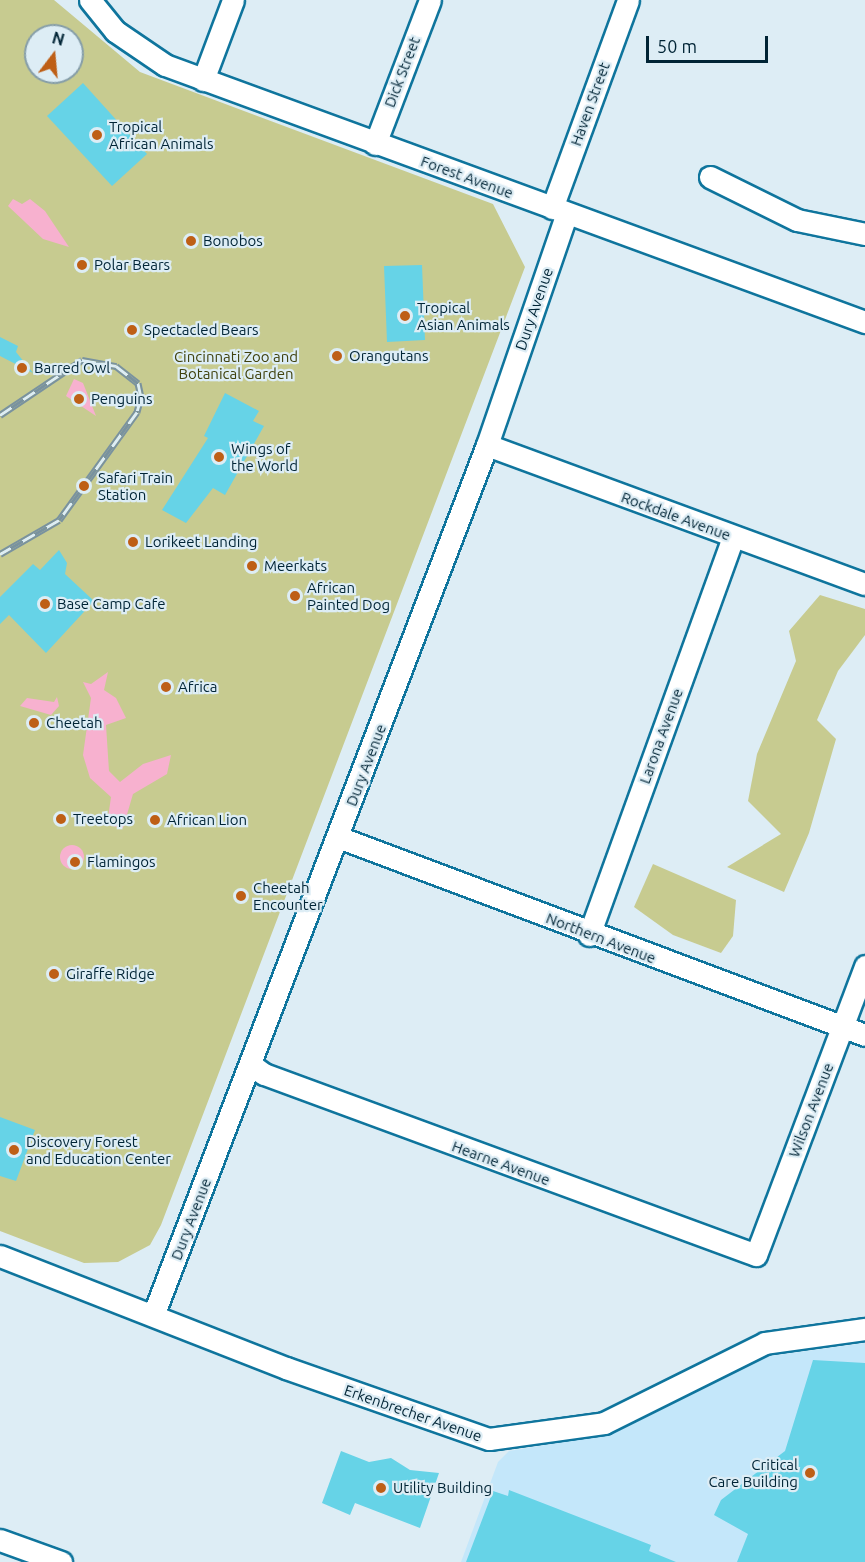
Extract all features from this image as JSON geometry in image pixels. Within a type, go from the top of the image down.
[{"type":"street","name":"Forest Avenue","points":[[90,0],[139,50],[203,80],[865,322]]},
{"type":"street","points":[[203,80],[233,0]]},
{"type":"street","name":"Dick Street","points":[[375,144],[430,0]]},
{"type":"street","name":"Haven Street","points":[[560,211],[628,0]]},
{"type":"street","points":[[710,177],[797,220],[865,234]]},
{"type":"street","name":"Dury Avenue","points":[[154,1313],[487,445],[560,211]]},
{"type":"street","name":"Rockdale Avenue","points":[[487,445],[865,584]]},
{"type":"street","name":"Larona Avenue","points":[[589,935],[733,537]]},
{"type":"street","name":"Northern Avenue","points":[[338,837],[589,935],[865,1035]]},
{"type":"street","name":"Wilson Avenue","points":[[756,1255],[865,966]]},
{"type":"street","name":"Hearne Avenue","points":[[250,1064],[264,1074],[756,1255]]},
{"type":"street","name":"Erkenbrecher Avenue","points":[[0,1256],[154,1313],[286,1368],[489,1439],[604,1423],[686,1377],[765,1343],[865,1329]]},
{"type":"street","points":[[0,1540],[61,1562]]},
{"type":"shaded area","points":[[13,199],[22,204],[30,199],[45,211],[69,247],[43,239],[8,206]]},
{"type":"shaded area","name":"Penguins","points":[[74,379],[83,383],[96,416],[66,396]]},
{"type":"shaded area","points":[[108,672],[104,690],[116,698],[126,718],[106,725],[109,771],[120,782],[143,764],[171,755],[167,774],[133,794],[123,828],[107,825],[111,797],[90,778],[83,755],[91,698],[83,682],[91,684]]},
{"type":"shaded area","points":[[57,697],[59,706],[51,715],[20,706],[27,698],[54,702]]},
{"type":"shaded area","points":[[72,845],[81,848],[84,857],[81,866],[72,869],[63,866],[60,857],[63,848]]},
{"type":"shaded area","points":[[865,1343],[865,1562],[461,1562],[498,1462],[509,1451],[601,1436],[683,1391],[763,1357]]},
{"type":"green space","name":"Cincinnati Zoo and Botanical Garden","points":[[0,0],[54,0],[83,24],[24,24],[24,84],[84,84],[84,25],[140,72],[493,204],[525,267],[161,1225],[150,1245],[118,1262],[84,1263],[0,1231]]},
{"type":"green space","points":[[820,595],[865,609],[865,635],[838,671],[817,720],[836,739],[809,833],[784,892],[727,867],[781,834],[748,801],[757,754],[796,661],[789,631]]},
{"type":"green space","points":[[653,864],[736,900],[733,936],[721,953],[673,935],[634,907]]},
{"type":"building","name":"Tropical African Animals","points":[[84,84],[147,154],[112,186],[47,116]]},
{"type":"building","name":"Tropical Asian Animals","points":[[422,265],[425,340],[387,342],[384,266]]},
{"type":"building","points":[[0,337],[18,346],[16,352],[33,373],[0,356]]},
{"type":"building","name":"Wings of the World","points":[[225,393],[259,411],[253,421],[264,426],[225,495],[213,488],[186,523],[162,510],[208,438],[204,436]]},
{"type":"building","name":"Base Camp Cafe","points":[[59,550],[67,563],[65,574],[94,601],[46,653],[9,615],[0,624],[0,597],[33,564],[40,570]]},
{"type":"building","name":"Discovery Forest and Education Center","points":[[0,1117],[35,1130],[16,1181],[0,1176]]},
{"type":"building","name":"Critical Care Building","points":[[813,1360],[865,1363],[865,1562],[737,1562],[748,1534],[714,1515],[721,1500],[785,1451]]},
{"type":"building","name":"Utility Building","points":[[341,1451],[369,1462],[391,1458],[410,1470],[439,1473],[420,1528],[355,1503],[350,1515],[322,1503]]},
{"type":"building","points":[[509,1490],[651,1545],[649,1551],[676,1562],[466,1562],[493,1491],[508,1496]]},
{"type":"railway","points":[[0,415],[82,360],[116,366],[138,383],[141,397],[137,412],[59,520],[0,554]]},
{"type":"place","name":"Tropical African Animals","points":[[97,135]]},
{"type":"place","name":"Bonobos","points":[[191,241]]},
{"type":"place","name":"Polar Bears","points":[[82,265]]},
{"type":"place","name":"Tropical Asian Animals","points":[[405,316]]},
{"type":"place","name":"Spectacled Bears","points":[[132,330]]},
{"type":"place","name":"Orangutans","points":[[337,356]]},
{"type":"place","name":"Barred Owl","points":[[22,368]]},
{"type":"place","name":"Penguins","points":[[79,399]]},
{"type":"place","name":"Wings of the World","points":[[219,457]]},
{"type":"place","name":"Safari Train Station","points":[[84,486]]},
{"type":"place","name":"Lorikeet Landing","points":[[133,542]]},
{"type":"place","name":"Meerkats","points":[[252,566]]},
{"type":"place","name":"African Painted Dog","points":[[295,596]]},
{"type":"place","name":"Base Camp Cafe","points":[[45,604]]},
{"type":"place","name":"Africa","points":[[166,687]]},
{"type":"place","name":"Cheetah","points":[[34,723]]},
{"type":"place","name":"Treetops","points":[[61,819]]},
{"type":"place","name":"African Lion","points":[[155,820]]},
{"type":"place","name":"Flamingos","points":[[75,862]]},
{"type":"place","name":"Cheetah Encounter","points":[[241,896]]},
{"type":"place","name":"Giraffe Ridge","points":[[54,974]]},
{"type":"place","name":"Discovery Forest and Education Center","points":[[14,1150]]},
{"type":"place","name":"Critical Care Building","points":[[810,1473]]},
{"type":"place","name":"Utility Building","points":[[381,1488]]}]
